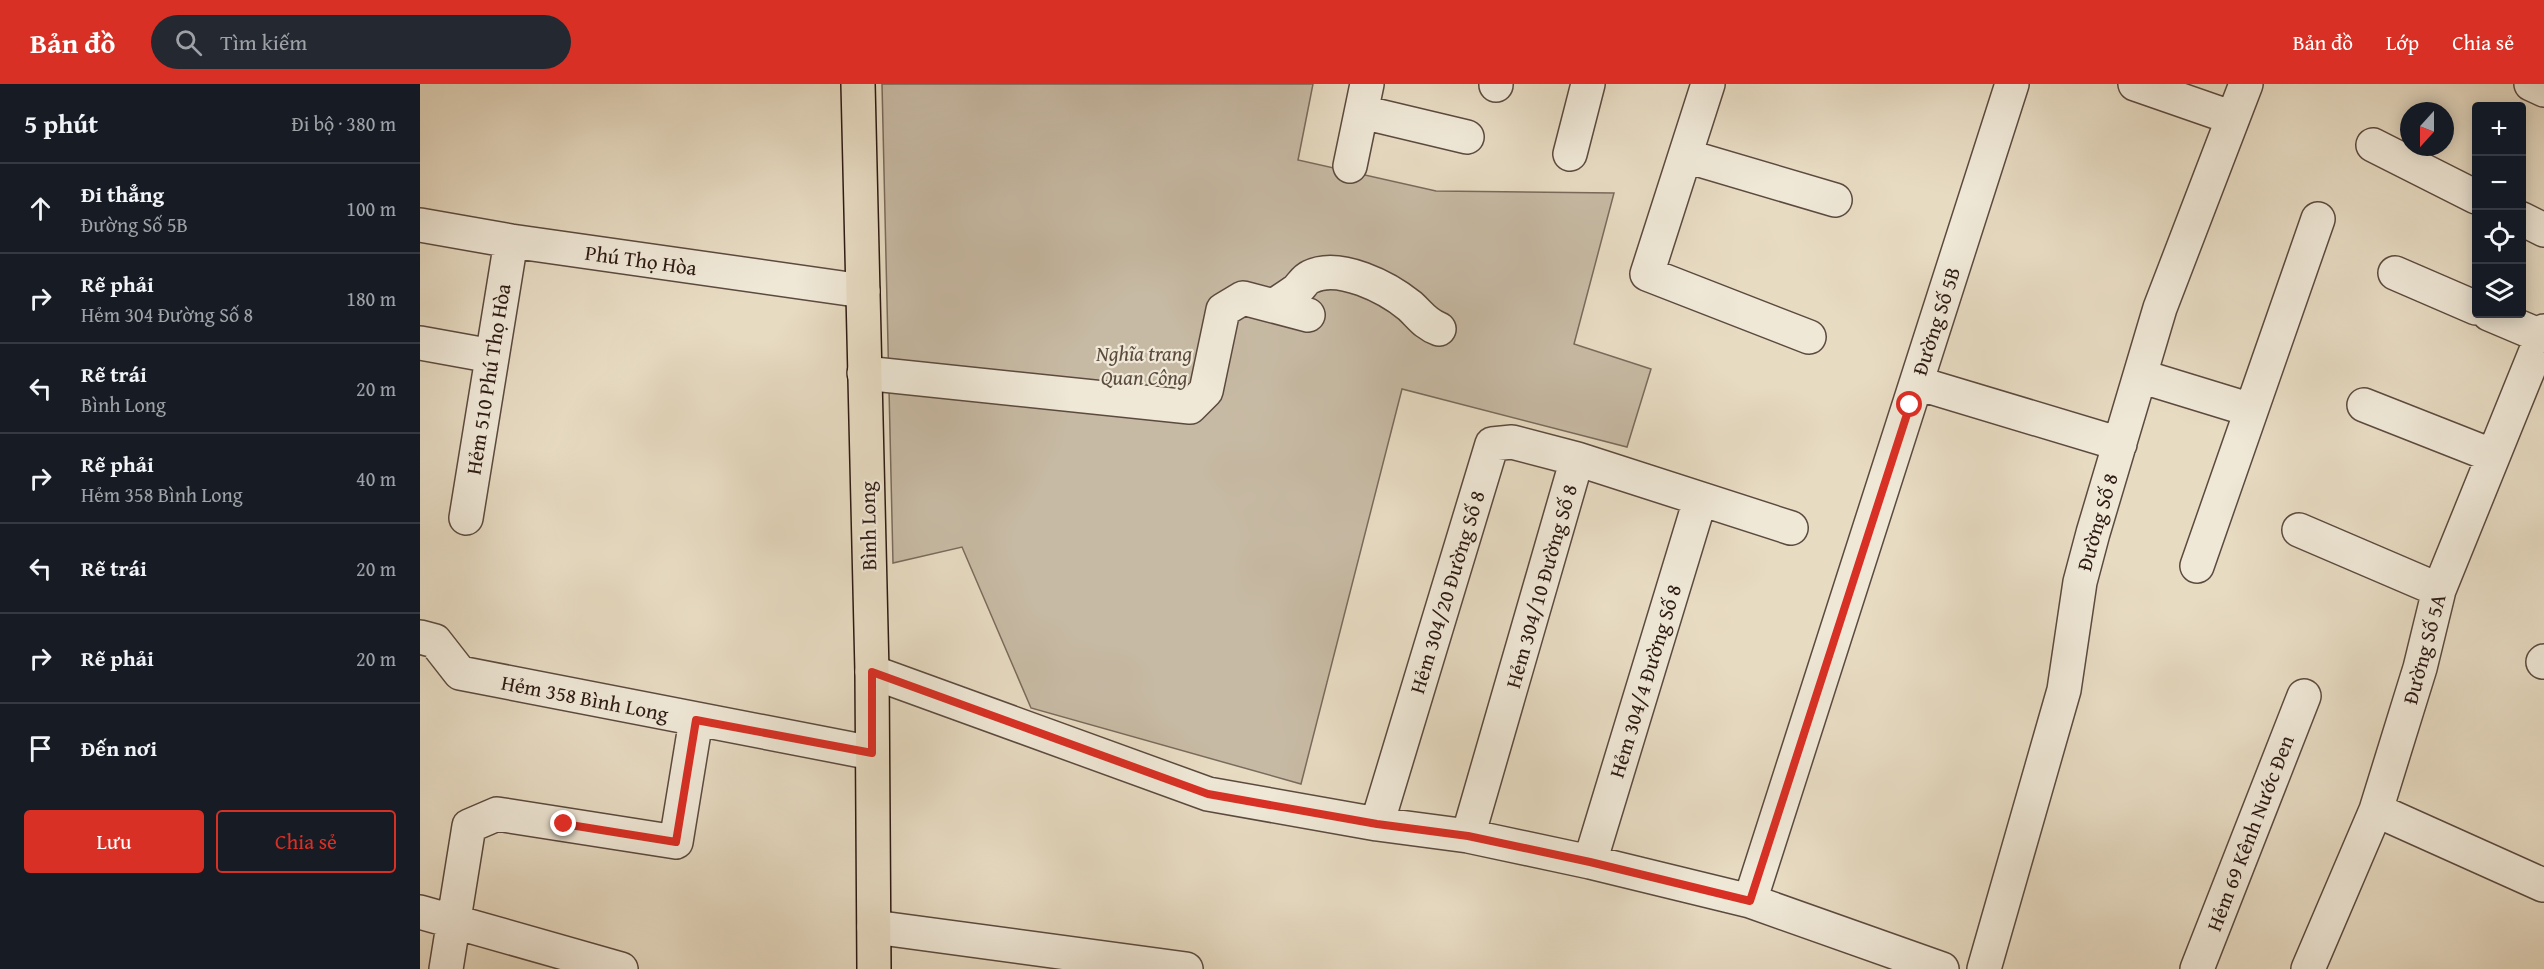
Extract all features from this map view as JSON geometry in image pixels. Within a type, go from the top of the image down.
[{"type":"main road","name":"Bình Long","points":[[858,84],[872,672],[874,969]]},
{"type":"street","points":[[1570,154],[1588,84]]},
{"type":"street","points":[[1708,84],[1647,274],[1809,337]]},
{"type":"street","name":"Đường Số 5B","points":[[1750,901],[2012,84]]},
{"type":"street","points":[[2135,84],[2233,118]]},
{"type":"street","name":"Đường Số 8","points":[[1984,969],[2064,690],[2080,582],[2160,308],[2246,84]]},
{"type":"street","points":[[2531,84],[2544,90]]},
{"type":"street","points":[[1350,165],[1364,98],[1467,136]]},
{"type":"street","points":[[2373,145],[2472,194]]},
{"type":"street","points":[[1686,156],[1835,200]]},
{"type":"street","points":[[2197,566],[2318,219]]},
{"type":"street","points":[[2526,221],[2544,230]]},
{"type":"street","name":"Phú Thọ Hòa","points":[[420,225],[510,241],[863,291]]},
{"type":"street","name":"Hẻm 510 Phú Thọ Hòa","points":[[466,518],[510,241]]},
{"type":"street","points":[[1273,306],[1297,290],[1310,277],[1331,273],[1357,277],[1382,288],[1410,306],[1428,325],[1439,329]]},
{"type":"street","points":[[2394,273],[2472,306]]},
{"type":"street","points":[[864,373],[1190,407],[1206,391],[1223,310],[1243,298],[1308,315]]},
{"type":"street","points":[[2499,318],[2542,333]]},
{"type":"street","name":"Đường Số 5A","points":[[2308,969],[2376,810],[2420,668],[2439,590],[2542,333]]},
{"type":"street","points":[[420,343],[492,356]]},
{"type":"street","points":[[2140,376],[2251,410]]},
{"type":"street","points":[[1917,383],[2120,444]]},
{"type":"street","points":[[2364,405],[2492,455]]},
{"type":"street","name":"Hẻm 304/20 Đường Số 8","points":[[1377,824],[1492,444],[1512,442],[1577,459]]},
{"type":"street","name":"Hẻm 304/10 Đường Số 8","points":[[1468,836],[1577,459],[1791,528]]},
{"type":"street","name":"Hẻm 304/4 Đường Số 8","points":[[1590,862],[1700,500]]},
{"type":"street","points":[[2299,530],[2439,590]]},
{"type":"street","name":"Hẻm 358 Bình Long","points":[[420,637],[435,641],[460,673],[872,753]]},
{"type":"street","points":[[872,672],[1208,794],[1377,824],[1468,836],[1590,862],[1750,901],[1942,969]]},
{"type":"street","name":"Hẻm 69 Kênh Nước Đen","points":[[2197,969],[2304,696]]},
{"type":"street","points":[[446,969],[469,826],[497,814],[676,842],[696,720]]},
{"type":"street","points":[[2376,810],[2543,885]]},
{"type":"street","points":[[420,912],[621,969]]},
{"type":"street","points":[[874,927],[1186,969]]},
{"type":"green space","name":"Nghĩa trang Quan Công","points":[[882,84],[1313,84],[1298,160],[1436,191],[1614,193],[1574,344],[1651,369],[1627,447],[1402,389],[1301,784],[1031,708],[962,547],[893,563]]},
{"type":"route","points":[[564,824],[676,842],[696,720],[872,753],[872,672],[1208,794],[1377,824],[1468,836],[1590,862],[1750,901],[1910,405]]}]
